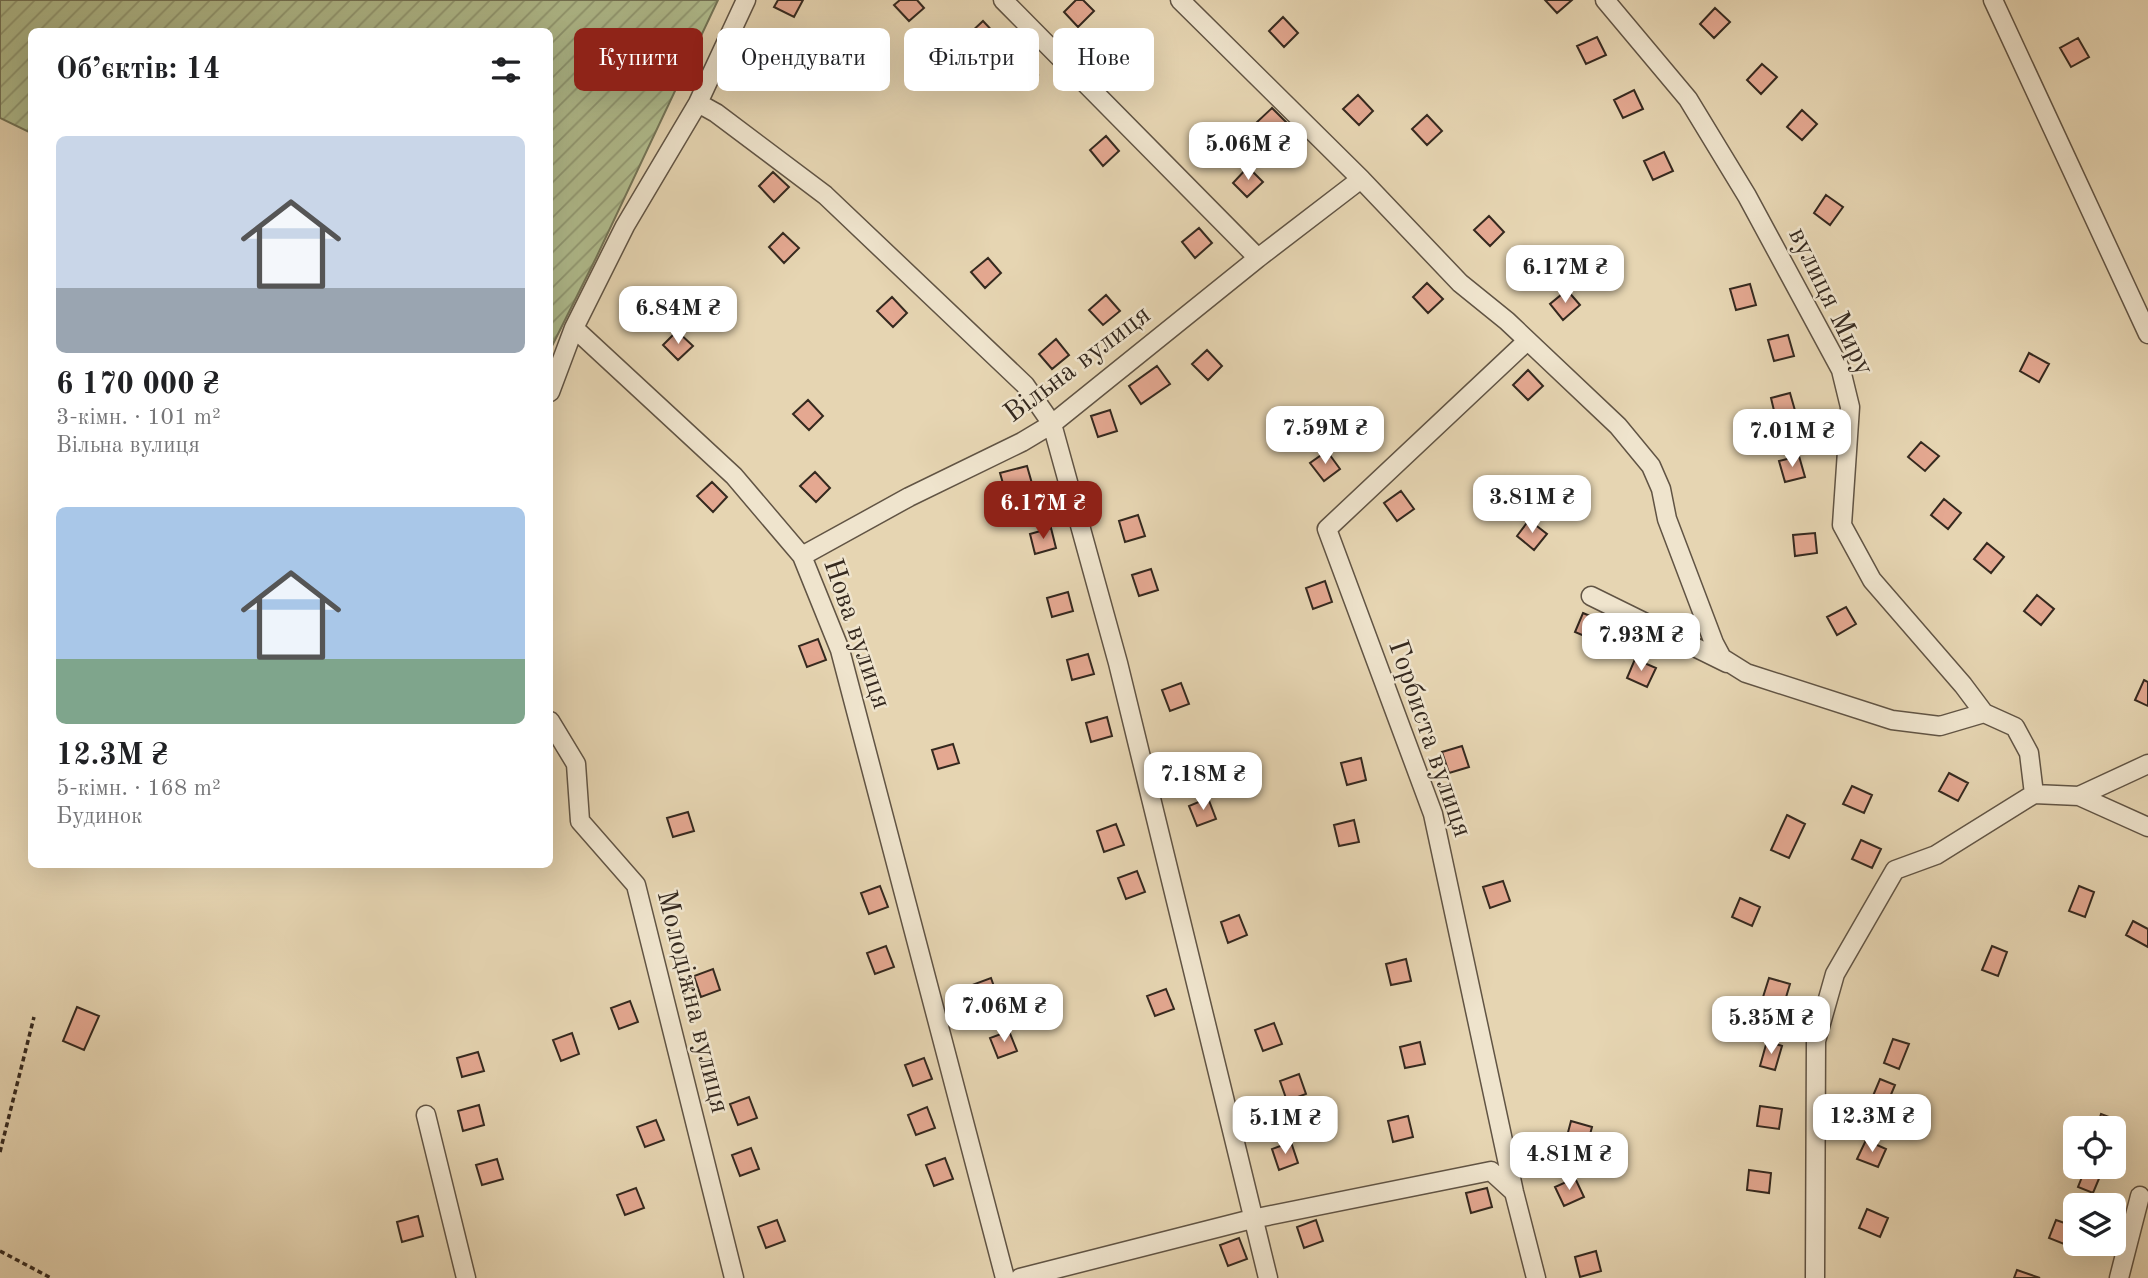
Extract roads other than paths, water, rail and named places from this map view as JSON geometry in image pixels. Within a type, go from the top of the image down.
[{"type":"street","points":[[553,385],[574,328],[625,226],[698,103],[746,0]]},
{"type":"street","points":[[1003,0],[1258,258]]},
{"type":"street","points":[[1180,0],[1361,179],[1460,283],[1507,321],[1618,426],[1651,466],[1661,489],[1667,519],[1714,643],[1722,658],[1733,667]]},
{"type":"street","name":"вулиця Миру","points":[[1605,0],[1688,99],[1747,196],[1840,370],[1850,407],[1842,525],[1872,580],[1984,713]]},
{"type":"street","points":[[1993,0],[2148,334]]},
{"type":"street","points":[[698,103],[716,113],[825,195],[1025,385],[1052,424],[1118,663],[1268,1278]]},
{"type":"street","name":"Вільна вулиця","points":[[803,556],[909,497],[1022,442],[1052,424],[1361,179]]},
{"type":"street","name":"Нова вулиця","points":[[574,328],[734,476],[803,556],[840,650],[1005,1278]]},
{"type":"street","name":"Горбиста вулиця","points":[[1527,341],[1327,529],[1433,814],[1514,1192],[1536,1278]]},
{"type":"street","points":[[1591,596],[1746,673],[1892,720],[1940,726],[1984,713],[2015,727],[2029,752],[2034,794]]},
{"type":"street","name":"Молодіжна вулиця","points":[[553,726],[576,764],[580,821],[636,885],[733,1278]]},
{"type":"street","points":[[2079,796],[2148,764]]},
{"type":"street","points":[[1815,1278],[1816,1041],[1835,974],[1895,870],[1936,855],[2034,794],[2079,796],[2148,827]]},
{"type":"street","points":[[426,1115],[466,1278]]},
{"type":"street","points":[[1020,1278],[1252,1219],[1491,1171],[1514,1192]]},
{"type":"street","points":[[2119,1278],[2140,1196]]}]
